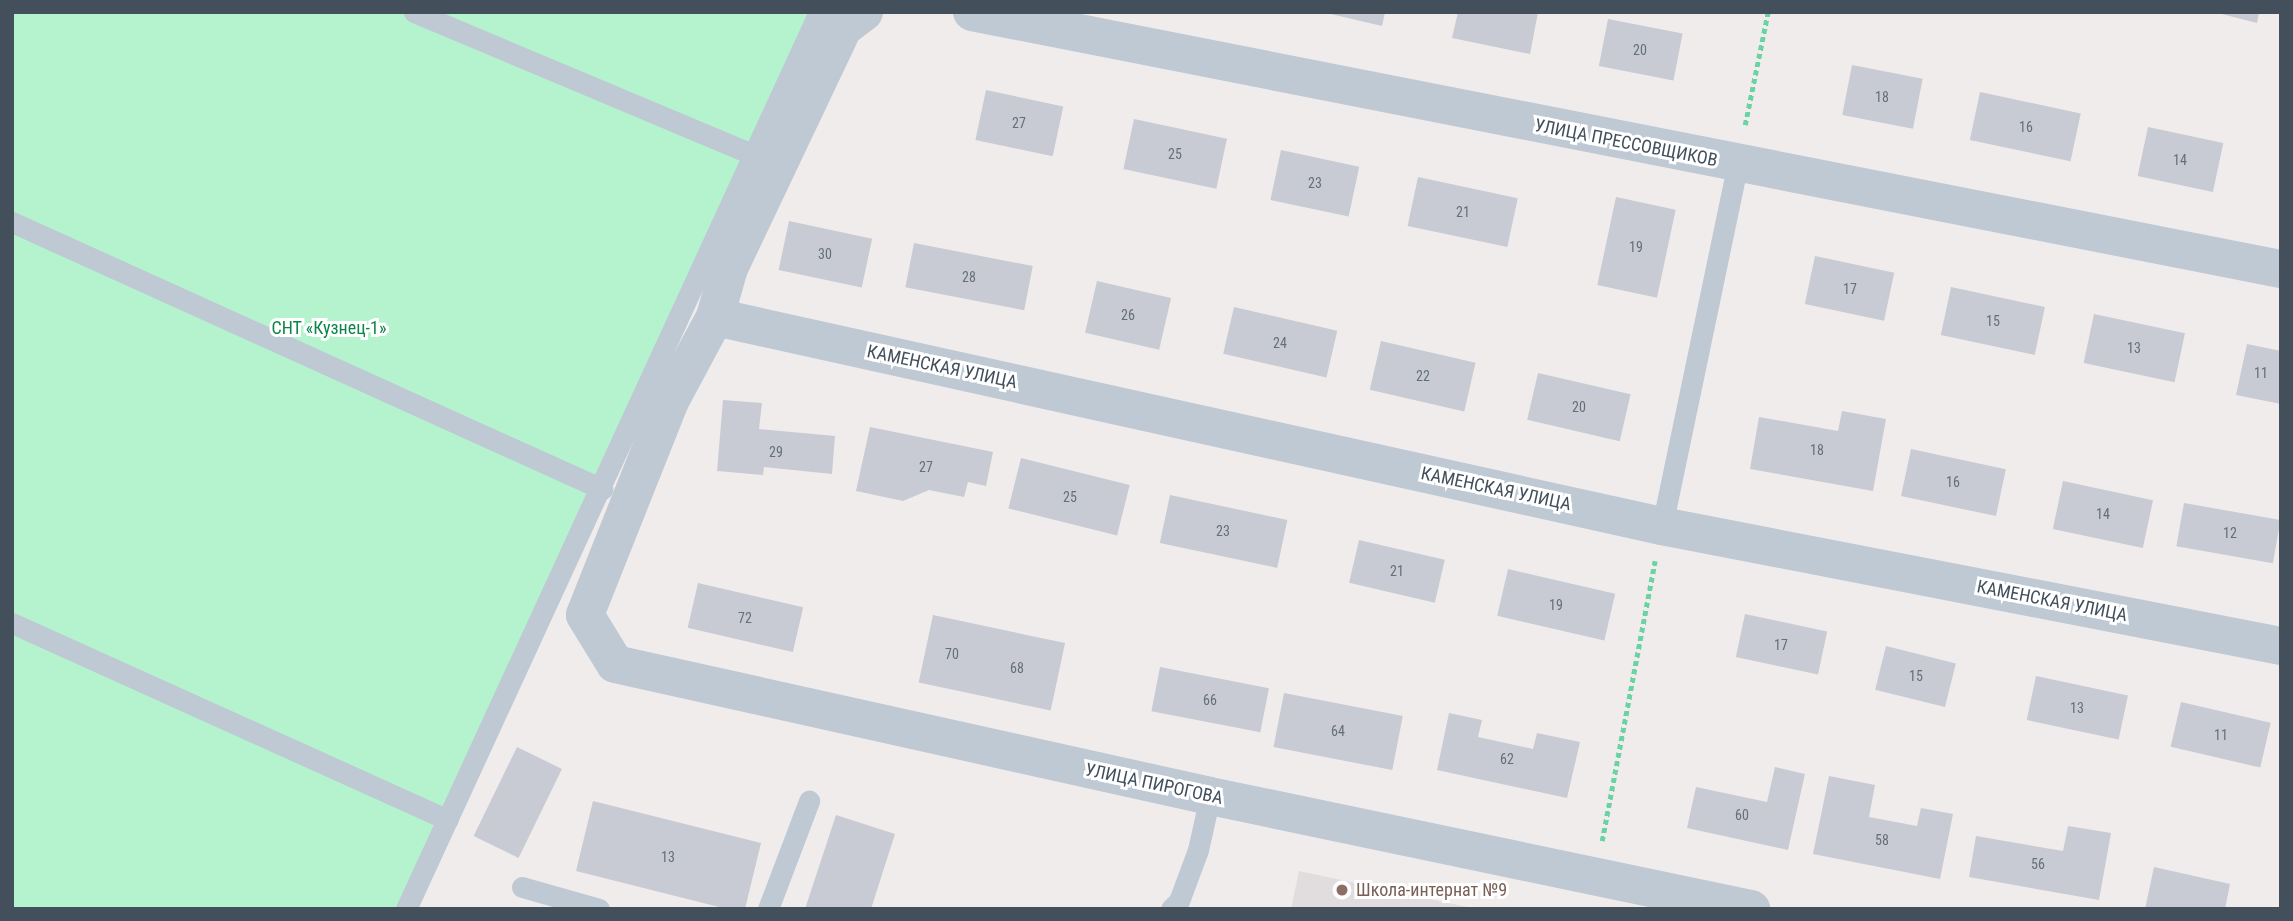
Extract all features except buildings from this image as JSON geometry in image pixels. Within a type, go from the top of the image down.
[{"type":"street","points":[[715,317],[729,268],[811,91],[843,28],[863,12]]},
{"type":"street","name":"УЛИЦА ПРЕССОВЩИКОВ","points":[[972,12],[1737,166],[2281,269]]},
{"type":"street","name":"КАМЕНСКАЯ УЛИЦА","points":[[715,317],[1662,526],[2281,646]]},
{"type":"street","name":"УЛИЦА ПИРОГОВА","points":[[715,317],[670,401],[585,615],[615,664],[1210,796],[1751,909]]},
{"type":"lane","points":[[414,12],[754,155]]},
{"type":"lane","points":[[406,909],[602,489],[819,12]]},
{"type":"lane","points":[[1662,526],[1737,166]]},
{"type":"lane","points":[[12,222],[602,489]]},
{"type":"lane","points":[[12,624],[448,820]]},
{"type":"lane","points":[[1171,909],[1179,901],[1198,850],[1210,796]]},
{"type":"lane","points":[[768,909],[809,801]]},
{"type":"lane","points":[[522,887],[599,909]]},
{"type":"path","points":[[1737,166],[1768,12]]},
{"type":"path","points":[[1595,877],[1662,526]]},
{"type":"shaded area","name":"Школа-интернат №9","points":[[1299,871],[1477,909],[1291,909]]},
{"type":"green space","name":"СНТ «Кузнец-1»","points":[[12,12],[833,12],[401,909],[12,909]]},
{"type":"place","name":"Школа-интернат №9","points":[[1342,890]]}]
